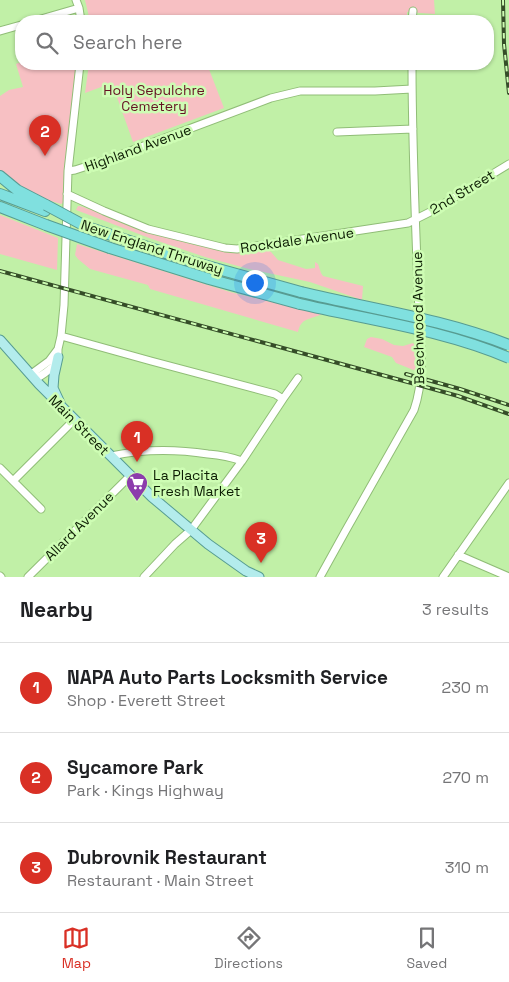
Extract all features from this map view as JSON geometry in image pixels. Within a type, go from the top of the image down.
[{"type":"highway","points":[[0,176],[46,209]]},
{"type":"highway","points":[[0,194],[46,209]]},
{"type":"highway","name":"New England Thruway","points":[[0,206],[110,248],[209,279],[300,304],[451,338],[509,358]]},
{"type":"highway","name":"New England Thruway","points":[[46,209],[110,235],[200,264],[301,292],[454,327],[509,345]]},
{"type":"main road","name":"Main Street","points":[[0,340],[65,412],[152,497],[227,558],[259,577]]},
{"type":"main road","points":[[58,353],[53,388],[65,412]]},
{"type":"street","points":[[76,0],[80,15]]},
{"type":"street","points":[[55,15],[79,8]]},
{"type":"street","points":[[413,11],[413,15]]},
{"type":"street","points":[[0,31],[15,27]]},
{"type":"street","points":[[32,376],[38,377],[54,366],[61,336],[64,305],[68,171],[79,70]]},
{"type":"street","name":"Beechwood Avenue","points":[[320,577],[414,410],[419,397],[421,340],[415,220],[412,70]]},
{"type":"street","name":"Highland Avenue","points":[[68,171],[109,159],[271,98],[289,93],[300,91],[412,89]]},
{"type":"street","points":[[338,132],[413,129]]},
{"type":"street","name":"2nd Street","points":[[415,220],[509,164]]},
{"type":"street","name":"Rockdale Avenue","points":[[67,194],[104,212],[148,229],[225,248],[244,248],[408,223],[415,220]]},
{"type":"street","points":[[61,336],[151,362],[275,394],[283,399]]},
{"type":"street","points":[[144,577],[191,530],[242,461],[298,378]]},
{"type":"street","points":[[13,481],[74,420]]},
{"type":"street","points":[[111,456],[176,450],[233,457],[242,461]]},
{"type":"street","points":[[0,468],[41,509]]},
{"type":"street","name":"Allard Avenue","points":[[28,577],[131,475]]},
{"type":"street","points":[[443,577],[509,483]]},
{"type":"street","points":[[458,555],[508,577]]},
{"type":"green space","points":[[85,0],[434,0],[435,14],[407,12],[407,15],[89,15]]},
{"type":"green space","points":[[18,70],[77,70],[63,203],[61,204],[31,195],[0,171],[0,96],[9,90],[23,87]]},
{"type":"green space","name":"Holy Sepulchre Cemetery","points":[[88,70],[209,70],[224,108],[133,142],[112,83],[85,93]]},
{"type":"green space","points":[[78,206],[97,210],[164,235],[210,248],[268,250],[278,260],[306,269],[315,268],[315,262],[318,264],[323,276],[363,286],[362,300],[310,282],[205,257],[76,210]]},
{"type":"green space","points":[[0,215],[58,238],[57,270],[0,254]]},
{"type":"green space","points":[[77,244],[230,292],[322,314],[304,321],[299,327],[298,332],[150,289],[148,285],[90,269],[75,255]]},
{"type":"green space","points":[[371,337],[382,339],[394,345],[403,346],[413,343],[415,346],[416,371],[396,363],[392,357],[364,347],[367,339]]},
{"type":"railway","points":[[503,0],[504,44],[509,93]]},
{"type":"railway","points":[[0,271],[458,396],[509,414]]},
{"type":"railway","points":[[406,374],[509,405]]},
{"type":"place","name":"Sycamore Park","points":[[45,156]]},
{"type":"place","name":"NAPA Auto Parts Locksmith Service","points":[[137,462]]},
{"type":"place","name":"La Placita Fresh Market","points":[[137,502]]},
{"type":"place","name":"Dubrovnik Restaurant","points":[[261,563]]}]
